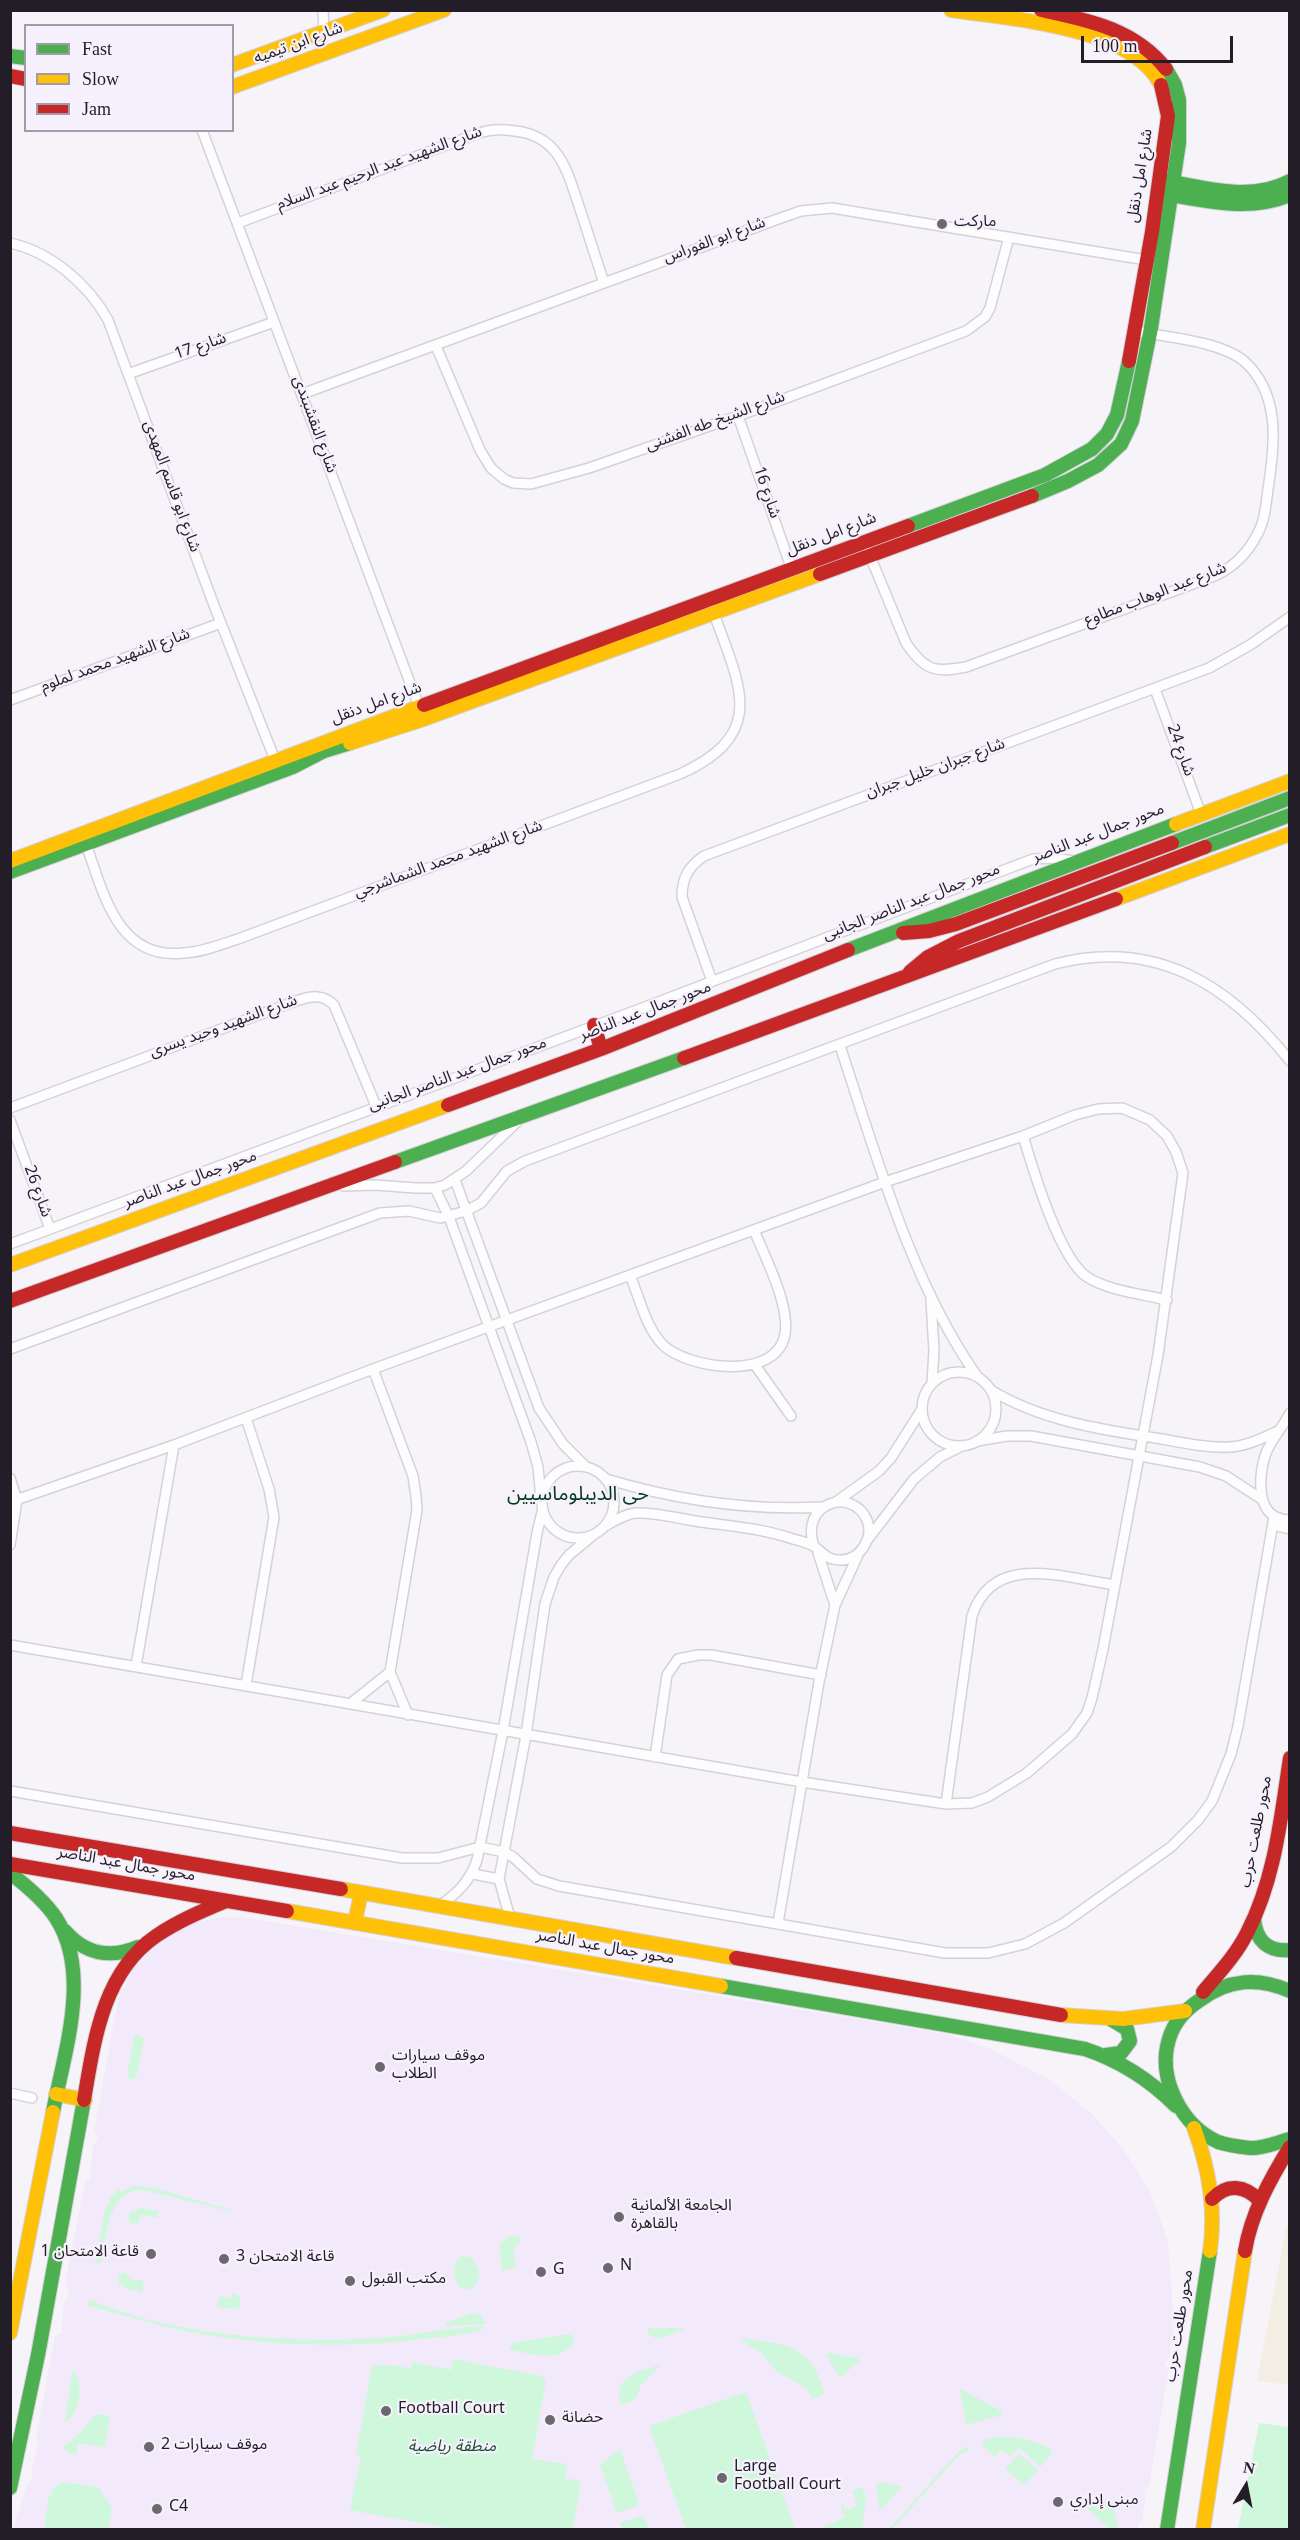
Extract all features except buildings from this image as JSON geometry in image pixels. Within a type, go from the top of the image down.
[{"type":"main road","name":"شارع ابن تيميه","points":[[234,64],[324,32],[359,14],[383,10]]},
{"type":"main road","name":"شارع ابن تيميه","points":[[234,86],[444,10]]},
{"type":"main road","name":"شارع امل دنقل","points":[[712,607],[792,570],[1045,475],[1081,458],[1095,448],[1109,430],[1118,411],[1135,331],[1168,116],[1162,86],[1154,73],[1129,51],[1112,43],[1020,16],[951,10]]},
{"type":"main road","name":"شارع امل دنقل","points":[[10,872],[84,839],[421,713],[712,607],[870,556],[1006,506],[1098,465],[1121,444],[1134,417],[1151,334],[1173,189],[1180,108],[1179,94],[1167,70],[1143,44],[1125,33],[1085,20],[1041,10]]},
{"type":"main road","points":[[1158,187],[1255,193],[1271,191],[1290,181]]},
{"type":"main road","points":[[1173,189],[1244,206],[1261,206],[1277,202],[1290,195]]},
{"type":"main road","name":"محور جمال عبد الناصر","points":[[10,1265],[601,1049],[894,932],[1290,781]]},
{"type":"main road","points":[[894,932],[929,931],[956,924],[1290,798]]},
{"type":"main road","points":[[901,980],[928,957],[949,946],[1290,815]]},
{"type":"main road","points":[[10,1301],[901,980],[1290,834]]},
{"type":"main road","name":"شارع امل دنقل","points":[[10,861],[84,839]]},
{"type":"main road","points":[[594,1025],[601,1049]]},
{"type":"main road","name":"محور طلعت حرب","points":[[1196,2000],[1236,1951],[1254,1919],[1271,1869],[1290,1758]]},
{"type":"main road","name":"محور جمال عبد الناصر","points":[[10,1833],[510,1918],[1058,2015],[1112,2019],[1146,2018],[1185,2011]]},
{"type":"main road","name":"محور جمال عبد الناصر","points":[[10,1864],[1069,2045],[1104,2055],[1141,2074],[1176,2106]]},
{"type":"main road","points":[[10,1873],[46,1902],[62,1926],[78,1944],[98,1954],[114,1955],[129,1952],[176,1923],[226,1900]]},
{"type":"main road","points":[[355,1922],[361,1893]]},
{"type":"main road","points":[[1254,1919],[1254,1930],[1258,1939],[1266,1947],[1277,1951],[1290,1950]]},
{"type":"main road","points":[[10,2333],[71,2017],[74,1982],[71,1954],[62,1926]]},
{"type":"main road","points":[[10,2488],[100,2025],[110,1992],[122,1969],[143,1945]]},
{"type":"main road","points":[[1290,1991],[1267,1983],[1238,1982],[1208,1992],[1185,2011],[1176,2024],[1166,2052],[1167,2080],[1176,2106],[1194,2128],[1218,2143],[1246,2149],[1275,2145],[1290,2139]]},
{"type":"main road","points":[[1104,2055],[1115,2056],[1123,2053],[1130,2041],[1127,2029],[1112,2019]]},
{"type":"main road","points":[[56,2094],[85,2100]]},
{"type":"main road","name":"محور طلعت حرب","points":[[1167,2529],[1212,2236],[1212,2199],[1205,2159],[1194,2128]]},
{"type":"main road","points":[[1203,2529],[1246,2239],[1260,2201],[1290,2147]]},
{"type":"main road","points":[[1212,2199],[1225,2188],[1236,2186],[1247,2189],[1260,2201]]},
{"type":"street","points":[[323,10],[324,32]]},
{"type":"street","name":"شارع الشهيد عبد الرحيم عبد السلام","points":[[238,223],[479,133],[495,128],[529,132],[544,140],[557,152],[567,170],[604,283]]},
{"type":"street","name":"شارع النقشبندى","points":[[203,132],[421,713]]},
{"type":"street","name":"شارع ابو الفوراس","points":[[302,394],[771,221],[817,208],[832,208],[1146,260]]},
{"type":"street","name":"شارع الشيخ طه الفشنى","points":[[436,346],[480,450],[496,474],[513,483],[544,482],[738,416],[966,331],[985,316],[990,308],[1009,237]]},
{"type":"street","name":"شارع ابو قاسم المهدى","points":[[10,243],[50,260],[81,284],[108,320],[221,623],[278,766]]},
{"type":"street","name":"شارع 17","points":[[128,374],[274,322]]},
{"type":"street","name":"شارع عبد الوهاب مطاوع","points":[[865,541],[906,643],[914,655],[926,665],[943,671],[966,668],[1209,578],[1230,568],[1250,547],[1263,520],[1275,431],[1265,390],[1257,376],[1236,355],[1223,350],[1135,331]]},
{"type":"street","name":"شارع 16","points":[[738,416],[792,570]]},
{"type":"street","name":"شارع الشهيد محمد الشماشرجي","points":[[84,839],[116,919],[127,935],[141,947],[162,953],[186,953],[238,939],[680,774],[716,753],[736,730],[740,721],[741,707],[739,691],[712,607]]},
{"type":"street","name":"شارع جبران خليل جبران","points":[[712,981],[682,897],[682,885],[686,873],[704,856],[1215,665],[1250,645],[1290,617]]},
{"type":"street","name":"شارع الشهيد محمد لملوم","points":[[10,700],[221,623]]},
{"type":"street","name":"شارع 24","points":[[1155,689],[1201,814]]},
{"type":"street","name":"محور جمال عبد الناصر الجانبى","points":[[10,1244],[1033,859],[1055,858],[1075,862]]},
{"type":"street","points":[[10,1349],[380,1213],[410,1211],[432,1217],[449,1217],[466,1211],[480,1203],[507,1171],[525,1161],[840,1046],[1055,964],[1078,958],[1125,956],[1148,960],[1202,982],[1233,1002],[1255,1021],[1290,1062]]},
{"type":"street","name":"شارع الشهيد وحيد يسرى","points":[[10,1108],[299,1000],[315,997],[329,999],[334,1005],[376,1107]]},
{"type":"street","points":[[840,1046],[885,1182],[931,1298],[977,1376],[991,1390],[1020,1406],[1055,1418],[1201,1446],[1232,1447],[1252,1442],[1278,1431]]},
{"type":"street","points":[[10,1645],[802,1782],[946,1804],[972,1803],[998,1792],[1049,1755],[1081,1723],[1087,1713],[1098,1674],[1140,1457],[1167,1300],[1183,1173],[1176,1152],[1159,1126],[1136,1112],[1122,1108],[1098,1109],[1074,1115],[1023,1136],[885,1182],[373,1369],[174,1445],[14,1501]]},
{"type":"street","points":[[328,1186],[375,1185],[435,1188],[455,1180],[523,1116]]},
{"type":"street","name":"شارع 26","points":[[10,1120],[50,1229]]},
{"type":"street","points":[[1023,1136],[1031,1166],[1063,1245],[1079,1270],[1088,1277],[1110,1286],[1167,1300]]},
{"type":"street","points":[[455,1180],[546,1420],[563,1444],[586,1467]]},
{"type":"street","points":[[435,1188],[449,1217],[536,1455],[542,1512],[503,1731],[473,1874],[459,1891],[439,1906]]},
{"type":"street","points":[[630,1275],[651,1328],[666,1347],[686,1358],[707,1363],[739,1367],[765,1362],[775,1354],[785,1335],[785,1324],[779,1296],[754,1230]]},
{"type":"street","points":[[931,1298],[934,1351],[932,1383],[923,1399],[922,1409],[927,1429],[934,1437],[943,1443],[963,1446]]},
{"type":"street","points":[[754,1365],[791,1416]]},
{"type":"street","points":[[373,1369],[413,1476],[416,1496],[417,1510],[390,1672],[408,1715]]},
{"type":"street","points":[[932,1383],[948,1374],[960,1372],[977,1376]]},
{"type":"street","points":[[977,1441],[993,1424],[995,1401],[991,1390]]},
{"type":"street","points":[[606,1479],[656,1492],[745,1506],[823,1507],[836,1502],[879,1470],[891,1458],[922,1409]]},
{"type":"street","points":[[1290,1413],[1267,1451],[1262,1465],[1261,1480],[1263,1500],[1274,1521],[1290,1529]]},
{"type":"street","points":[[246,1418],[269,1489],[274,1517],[246,1685]]},
{"type":"street","points":[[778,1923],[835,1605],[859,1552],[914,1479],[940,1457],[963,1446],[1007,1436],[1031,1436],[1213,1470],[1232,1479],[1263,1500]]},
{"type":"street","points":[[136,1666],[174,1445]]},
{"type":"street","points":[[541,1499],[544,1487],[551,1477],[561,1470],[573,1466],[597,1471],[606,1479],[615,1502],[613,1514],[607,1525]]},
{"type":"street","points":[[10,1478],[14,1501],[10,1545]]},
{"type":"street","points":[[836,1502],[855,1506],[862,1512],[867,1520],[868,1539]]},
{"type":"street","points":[[823,1507],[815,1515],[811,1525],[811,1536],[835,1605]]},
{"type":"street","points":[[542,1512],[547,1523],[567,1538],[579,1539],[592,1536]]},
{"type":"street","points":[[510,1918],[499,1879],[526,1735],[549,1590],[554,1577],[569,1555],[607,1525],[626,1515],[651,1514],[777,1534],[816,1548],[825,1556],[843,1560],[859,1552]]},
{"type":"street","points":[[1274,1521],[1290,1520]]},
{"type":"street","points":[[10,1791],[402,1858],[438,1858],[480,1847],[504,1852],[513,1857],[537,1879],[559,1886],[945,1953],[966,1954],[1008,1950],[1025,1944],[1064,1923],[1171,1847],[1198,1820],[1212,1801],[1231,1754],[1274,1521]]},
{"type":"street","points":[[946,1804],[972,1616],[983,1592],[1002,1578],[1024,1574],[1115,1585]]},
{"type":"street","points":[[655,1757],[668,1675],[678,1659],[711,1655],[821,1675]]},
{"type":"street","points":[[350,1704],[390,1672]]},
{"type":"street","points":[[473,1874],[499,1879]]},
{"type":"street","points":[[10,2093],[32,2098]]},
{"type":"shaded area","name":"الجامعة الألمانية بالقاهرة","points":[[223,1917],[241,1917],[947,2034],[991,2049],[1050,2080],[1091,2113],[1125,2151],[1151,2194],[1168,2241],[1173,2333],[1169,2357],[1165,2364],[1169,2369],[1149,2486],[1144,2490],[1146,2497],[1142,2521],[1138,2524],[1137,2529],[13,2530],[27,2485],[33,2477],[31,2474],[39,2444],[36,2438],[55,2336],[61,2333],[64,2302],[69,2291],[65,2285],[85,2181],[90,2178],[93,2146],[98,2136],[94,2131],[118,2000],[133,1968],[157,1942],[188,1924]]},
{"type":"shaded area","points":[[1289,2222],[1289,2385],[1257,2381]]},
{"type":"green space","points":[[137,2034],[144,2039],[136,2078],[131,2080],[127,2076],[134,2037]]},
{"type":"green space","points":[[133,2186],[150,2187],[232,2210],[143,2190],[131,2192],[115,2206],[107,2228],[101,2263],[97,2264],[95,2262],[105,2210],[110,2198],[118,2189],[121,2192]]},
{"type":"green space","points":[[141,2208],[158,2211],[157,2218],[141,2215],[138,2223],[131,2224],[128,2220],[130,2212]]},
{"type":"green space","points":[[519,2235],[521,2242],[516,2244],[514,2251],[516,2268],[502,2271],[499,2245],[508,2237]]},
{"type":"green space","points":[[463,2256],[472,2258],[479,2271],[478,2282],[469,2290],[460,2288],[454,2277],[455,2262]]},
{"type":"green space","points":[[125,2272],[130,2279],[144,2281],[142,2292],[127,2289],[119,2284],[118,2275]]},
{"type":"green space","points":[[234,2293],[239,2296],[241,2305],[238,2309],[217,2307],[219,2296],[230,2298]]},
{"type":"green space","points":[[91,2300],[158,2322],[233,2335],[272,2338],[346,2340],[393,2337],[468,2327],[481,2326],[483,2329],[453,2336],[362,2344],[273,2343],[214,2336],[173,2328],[88,2306],[88,2301]]},
{"type":"green space","points":[[473,2313],[481,2315],[486,2324],[446,2326],[446,2323]]},
{"type":"green space","points":[[648,2328],[682,2328],[683,2330],[657,2339],[647,2333]]},
{"type":"green space","points":[[568,2334],[573,2336],[574,2342],[568,2349],[554,2355],[537,2355],[509,2348],[512,2343]]},
{"type":"green space","points":[[742,2338],[795,2350],[813,2366],[825,2394],[812,2399],[808,2389],[777,2372],[760,2352]]},
{"type":"green space","points":[[829,2353],[858,2358],[859,2361],[840,2378],[827,2356]]},
{"type":"green space","name":"منطقة رياضية","points":[[453,2359],[542,2376],[546,2381],[532,2459],[567,2464],[565,2478],[581,2481],[573,2529],[453,2529],[350,2510],[361,2455],[356,2454],[372,2365],[393,2365],[411,2369],[412,2362],[451,2370]]},
{"type":"green space","points":[[660,2365],[641,2385],[635,2400],[621,2405],[620,2387],[624,2381],[629,2376]]},
{"type":"green space","points":[[75,2371],[80,2391],[79,2399],[74,2412],[65,2422],[72,2372]]},
{"type":"green space","points":[[961,2389],[1001,2411],[1002,2415],[966,2425]]},
{"type":"green space","name":"Large Football Court","points":[[746,2392],[795,2529],[686,2529],[649,2426]]},
{"type":"green space","points":[[96,2414],[110,2416],[105,2447],[78,2443],[76,2455],[62,2448],[76,2437]]},
{"type":"green space","points":[[1259,2423],[1289,2427],[1289,2529],[1238,2529]]},
{"type":"green space","points":[[997,2437],[1032,2441],[1051,2449],[1052,2454],[1040,2467],[1019,2448],[1010,2456],[1002,2450],[995,2457],[983,2446],[983,2442],[986,2439]]},
{"type":"green space","points":[[970,2447],[969,2450],[958,2456],[892,2529],[889,2529],[960,2450]]},
{"type":"green space","points":[[620,2449],[639,2503],[638,2506],[617,2513],[600,2465]]},
{"type":"green space","points":[[1019,2454],[1038,2470],[1024,2485],[1005,2469]]},
{"type":"green space","points":[[62,2481],[64,2484],[67,2482],[68,2484],[98,2487],[112,2508],[108,2529],[48,2529],[44,2525],[49,2497],[52,2494],[50,2492]]},
{"type":"green space","points":[[880,2482],[902,2487],[881,2510],[876,2485]]},
{"type":"green space","points":[[862,2487],[866,2497],[862,2529],[824,2529],[845,2517],[840,2504],[842,2503],[845,2510],[856,2506],[852,2491]]},
{"type":"green space","points":[[1100,2495],[1115,2511],[1118,2529],[1110,2529],[1088,2509]]},
{"type":"green space","points":[[641,2516],[642,2519],[645,2518],[649,2529],[623,2529],[620,2523]]},
{"type":"traffic: fast","points":[[10,56],[24,58]]},
{"type":"traffic: fast","points":[[1032,496],[1098,465],[1121,444],[1132,421],[1151,328],[1179,143],[1179,100],[1175,85],[1166,69]]},
{"type":"traffic: fast","points":[[1166,181],[1229,192],[1260,191],[1290,181]]},
{"type":"traffic: fast","points":[[1165,194],[1228,204],[1259,203],[1290,195]]},
{"type":"traffic: fast","points":[[908,526],[1045,475],[1092,449],[1107,434],[1117,415],[1129,361]]},
{"type":"traffic: fast","points":[[10,872],[293,767],[324,751],[350,743]]},
{"type":"traffic: fast","points":[[1172,843],[1290,798]]},
{"type":"traffic: fast","points":[[1205,847],[1290,815]]},
{"type":"traffic: fast","points":[[848,950],[1176,824]]},
{"type":"traffic: fast","points":[[395,1162],[684,1058]]},
{"type":"traffic: fast","points":[[10,1873],[35,1894],[56,1918],[67,1940],[72,1964],[74,1988],[72,2014],[53,2112]]},
{"type":"traffic: fast","points":[[1254,1919],[1257,1933],[1264,1943],[1275,1949],[1290,1950]]},
{"type":"traffic: fast","points":[[65,1931],[81,1945],[98,1952],[118,1953],[138,1947]]},
{"type":"traffic: fast","points":[[1290,1991],[1266,1984],[1244,1982],[1211,1993],[1181,2016],[1171,2033],[1166,2054],[1166,2069],[1175,2099],[1193,2124],[1205,2134],[1218,2142],[1250,2148],[1290,2139]]},
{"type":"traffic: fast","points":[[721,1986],[1085,2049],[1111,2059],[1134,2072],[1176,2106]]},
{"type":"traffic: fast","points":[[1106,2055],[1121,2053],[1130,2041],[1127,2029],[1112,2020]]},
{"type":"traffic: fast","points":[[10,2488],[38,2355],[84,2100]]},
{"type":"traffic: fast","points":[[1167,2530],[1210,2251]]},
{"type":"traffic: slow","points":[[234,64],[383,10]]},
{"type":"traffic: slow","points":[[234,86],[444,10]]},
{"type":"traffic: slow","points":[[951,10],[1035,22],[1097,38],[1124,50],[1146,65],[1161,85]]},
{"type":"traffic: slow","points":[[350,743],[424,719],[820,574]]},
{"type":"traffic: slow","points":[[10,861],[424,705]]},
{"type":"traffic: slow","points":[[1176,824],[1290,781]]},
{"type":"traffic: slow","points":[[1116,899],[1290,834]]},
{"type":"traffic: slow","points":[[10,1265],[448,1105]]},
{"type":"traffic: slow","points":[[341,1889],[736,1958]]},
{"type":"traffic: slow","points":[[355,1922],[361,1893]]},
{"type":"traffic: slow","points":[[287,1911],[721,1986]]},
{"type":"traffic: slow","points":[[1061,2015],[1123,2019],[1185,2011]]},
{"type":"traffic: slow","points":[[56,2094],[85,2100]]},
{"type":"traffic: slow","points":[[10,2333],[53,2112]]},
{"type":"traffic: slow","points":[[1194,2128],[1204,2158],[1212,2204],[1210,2251]]},
{"type":"traffic: slow","points":[[1203,2530],[1245,2251]]},
{"type":"traffic: jam","points":[[1041,10],[1110,28],[1125,35],[1154,55],[1166,69]]},
{"type":"traffic: jam","points":[[10,76],[24,79]]},
{"type":"traffic: jam","points":[[1129,361],[1152,232],[1168,116],[1161,85]]},
{"type":"traffic: jam","points":[[820,574],[1032,496]]},
{"type":"traffic: jam","points":[[424,705],[908,526]]},
{"type":"traffic: jam","points":[[903,933],[929,931],[956,924],[1172,843]]},
{"type":"traffic: jam","points":[[910,972],[928,957],[959,941],[1205,847]]},
{"type":"traffic: jam","points":[[684,1058],[1116,899]]},
{"type":"traffic: jam","points":[[448,1105],[601,1049],[848,950]]},
{"type":"traffic: jam","points":[[594,1025],[601,1049]]},
{"type":"traffic: jam","points":[[10,1301],[395,1162]]},
{"type":"traffic: jam","points":[[1203,1992],[1238,1949],[1257,1912],[1276,1847],[1290,1758]]},
{"type":"traffic: jam","points":[[10,1833],[341,1889]]},
{"type":"traffic: jam","points":[[10,1864],[287,1911]]},
{"type":"traffic: jam","points":[[84,2100],[97,2032],[104,2009],[124,1969],[138,1951],[156,1936],[181,1921],[226,1901]]},
{"type":"traffic: jam","points":[[736,1958],[1061,2015]]},
{"type":"traffic: jam","points":[[1245,2251],[1262,2197],[1290,2147]]},
{"type":"traffic: jam","points":[[1212,2199],[1224,2190],[1236,2188],[1248,2192],[1260,2201]]},
{"type":"place","name":"ماركت","points":[[942,224]]},
{"type":"place","name":"موقف سيارات الطلاب","points":[[380,2067]]},
{"type":"place","name":"الجامعة الألمانية بالقاهرة","points":[[619,2217]]},
{"type":"place","name":"قاعة الامتحان 1","points":[[151,2254]]},
{"type":"place","name":"قاعة الامتحان 3","points":[[224,2259]]},
{"type":"place","name":"N","points":[[608,2268]]},
{"type":"place","name":"G","points":[[541,2272]]},
{"type":"place","name":"مكتب القبول","points":[[350,2281]]},
{"type":"place","name":"Football Court","points":[[386,2411]]},
{"type":"place","name":"حضانة","points":[[550,2420]]},
{"type":"place","name":"موقف سيارات 2","points":[[149,2447]]},
{"type":"place","name":"Large Football Court","points":[[722,2478]]},
{"type":"place","name":"مبنى إداري","points":[[1058,2502]]},
{"type":"place","name":"C4","points":[[157,2509]]},
{"type":"district","name":"حى الديبلوماسيين","points":[[578,1497]]}]
